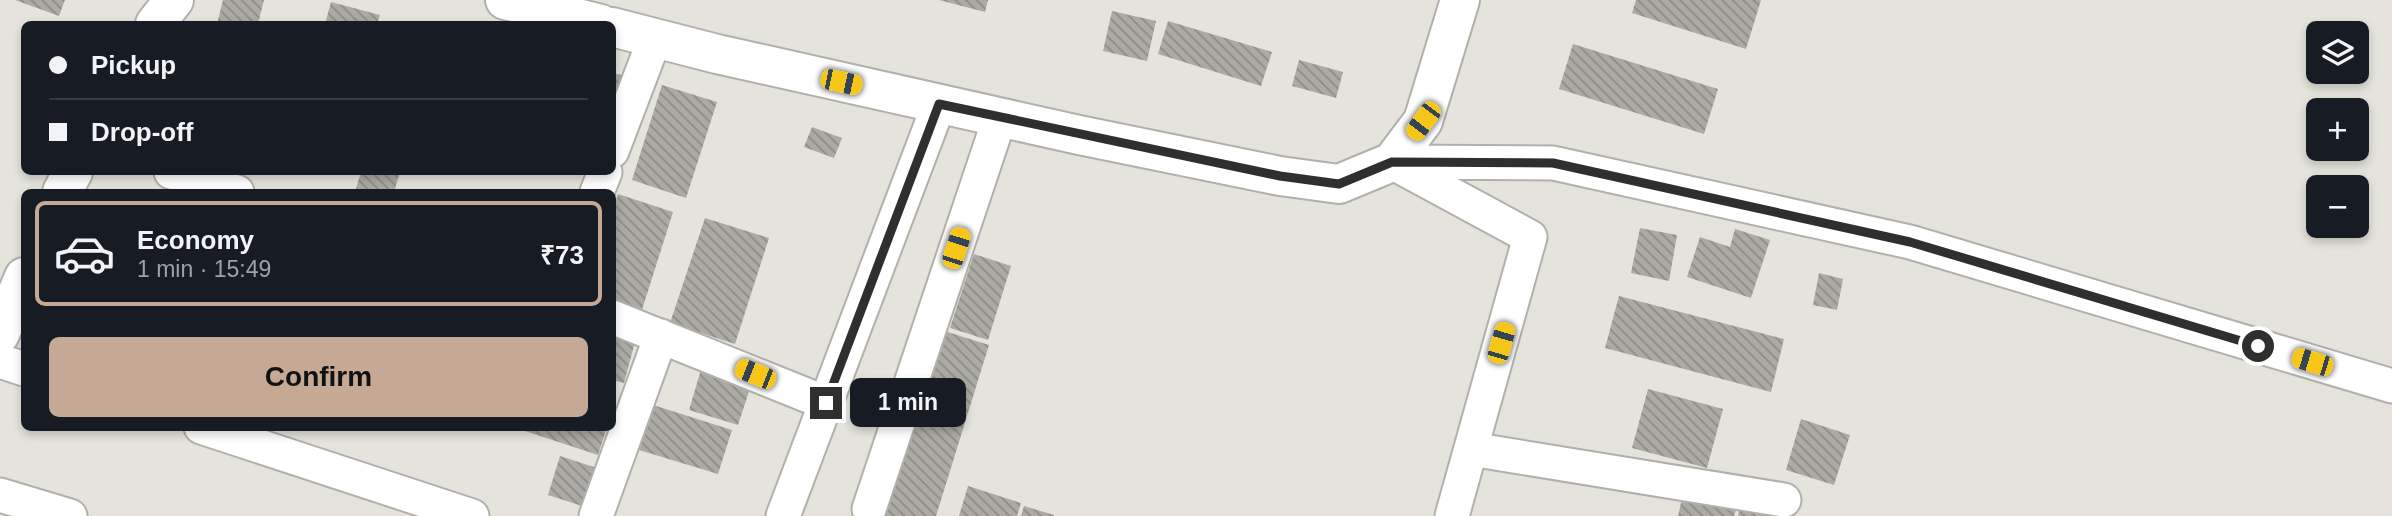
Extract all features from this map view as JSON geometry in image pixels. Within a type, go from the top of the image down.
[{"type":"street","points":[[157,21],[174,0]]},
{"type":"street","points":[[505,0],[589,21]]},
{"type":"street","points":[[1392,162],[1423,121],[1460,0]]},
{"type":"street","points":[[616,28],[939,104],[1280,176],[1339,184],[1392,162],[1553,163],[1910,242],[2392,386]]},
{"type":"street","points":[[616,140],[654,38]]},
{"type":"street","points":[[783,516],[939,104]]},
{"type":"street","points":[[869,509],[1000,117]]},
{"type":"street","points":[[1392,162],[1530,237],[1452,516]]},
{"type":"street","points":[[181,175],[227,189]]},
{"type":"street","points":[[0,334],[21,284]]},
{"type":"street","points":[[616,319],[826,403]]},
{"type":"street","points":[[596,516],[660,336]]},
{"type":"street","points":[[0,361],[21,368]]},
{"type":"street","points":[[213,431],[472,516]]},
{"type":"street","points":[[1471,449],[1784,500]]},
{"type":"street","points":[[0,495],[70,516]]},
{"type":"building","points":[[15,0],[65,0],[59,16]]},
{"type":"building","points":[[223,0],[264,0],[259,21],[218,21]]},
{"type":"building","points":[[939,0],[988,0],[985,12]]},
{"type":"building","points":[[1636,0],[1761,0],[1746,49],[1632,13]]},
{"type":"building","points":[[331,2],[380,15],[378,21],[326,21]]},
{"type":"building","points":[[1112,11],[1156,21],[1147,61],[1103,51]]},
{"type":"building","points":[[1168,21],[1272,52],[1261,86],[1158,54]]},
{"type":"building","points":[[1573,44],[1718,89],[1704,134],[1559,89]]},
{"type":"building","points":[[1299,60],[1343,72],[1336,98],[1292,86]]},
{"type":"building","points":[[616,74],[622,75],[616,98]]},
{"type":"building","points":[[662,85],[717,102],[686,198],[632,180]]},
{"type":"building","points":[[812,127],[842,138],[834,158],[804,147]]},
{"type":"building","points":[[360,175],[399,175],[395,189],[356,189]]},
{"type":"building","points":[[618,194],[673,212],[641,313],[616,305]]},
{"type":"building","points":[[705,218],[769,238],[735,344],[670,323]]},
{"type":"building","points":[[1640,228],[1677,235],[1669,281],[1631,273]]},
{"type":"building","points":[[1735,229],[1770,240],[1751,298],[1687,277],[1700,237],[1730,247]]},
{"type":"building","points":[[974,254],[1011,266],[988,340],[950,328]]},
{"type":"building","points":[[1819,273],[1843,279],[1837,310],[1813,305]]},
{"type":"building","points":[[1619,296],[1784,339],[1771,392],[1605,348]]},
{"type":"building","points":[[935,328],[989,345],[936,516],[877,514]]},
{"type":"building","points":[[616,333],[636,338],[624,383],[616,381]]},
{"type":"building","points":[[703,363],[753,379],[738,425],[689,410]]},
{"type":"building","points":[[1648,389],[1723,409],[1707,468],[1632,448]]},
{"type":"building","points":[[653,405],[732,430],[718,474],[639,450]]},
{"type":"building","points":[[1801,419],[1850,435],[1834,485],[1786,470]]},
{"type":"building","points":[[525,431],[606,431],[598,455]]},
{"type":"building","points":[[560,456],[600,469],[588,508],[548,495]]},
{"type":"building","points":[[968,486],[1021,503],[1017,516],[959,516]]},
{"type":"building","points":[[1684,490],[1738,504],[1734,516],[1678,516]]},
{"type":"building","points":[[1741,501],[1795,515],[1738,516]]},
{"type":"building","points":[[1024,506],[1054,515],[1054,516],[1021,516]]},
{"type":"route","points":[[826,403],[939,104],[1280,176],[1339,184],[1392,162],[1553,163],[1910,242],[2258,346]]}]
